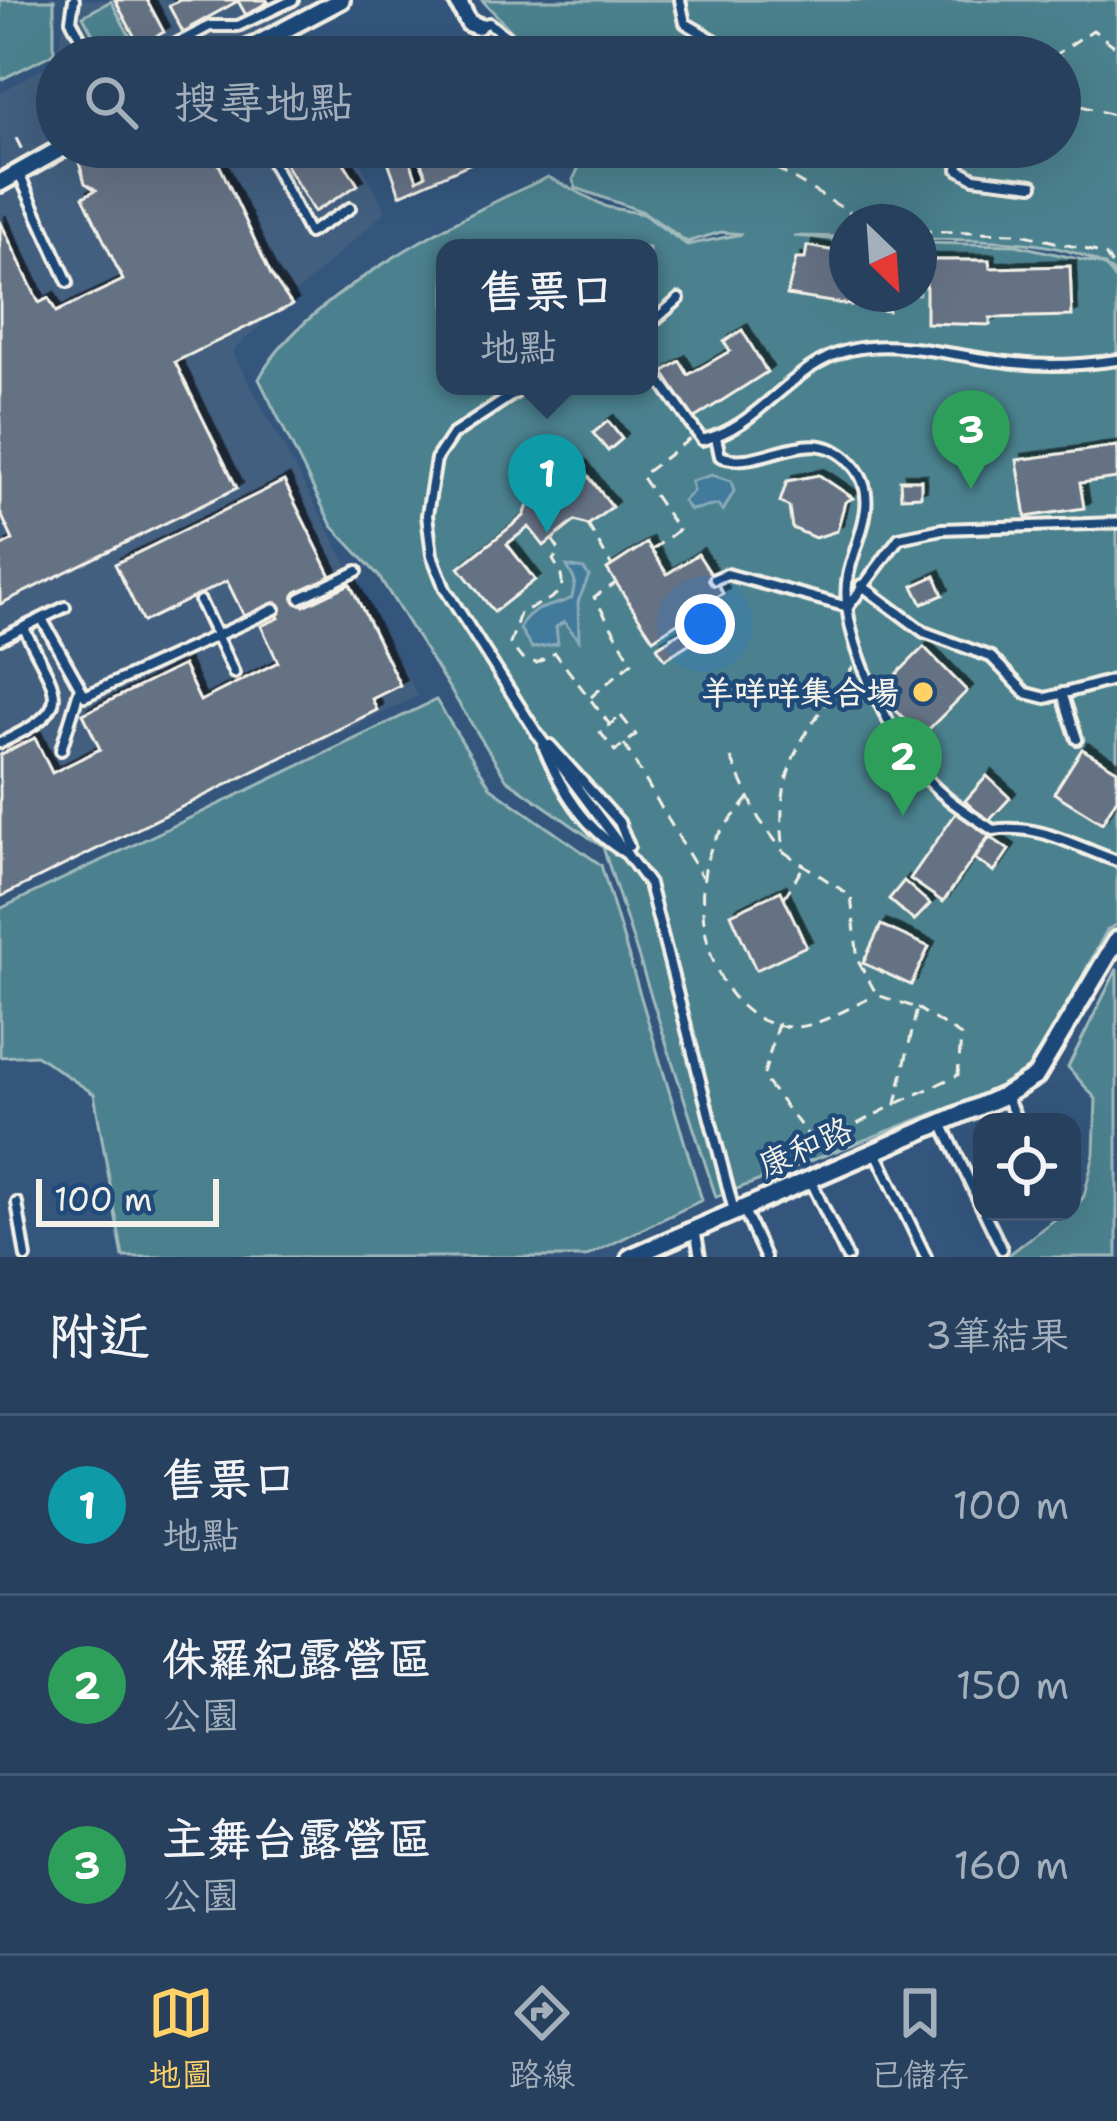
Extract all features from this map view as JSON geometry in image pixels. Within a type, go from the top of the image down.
[{"type":"street","points":[[280,36],[341,0]]},
{"type":"street","points":[[457,0],[469,23],[477,26]]},
{"type":"street","points":[[0,183],[36,159]]},
{"type":"street","points":[[1005,1095],[1036,1076],[1117,940]]},
{"type":"street","name":"康和路","points":[[631,1257],[1005,1095]]},
{"type":"lane","points":[[74,0],[71,20],[80,36]]},
{"type":"lane","points":[[680,0],[685,23],[707,36]]},
{"type":"lane","points":[[191,36],[210,26],[238,26],[288,2],[296,25]]},
{"type":"lane","points":[[477,26],[489,23],[506,36]]},
{"type":"lane","points":[[22,165],[68,282]]},
{"type":"lane","points":[[275,168],[309,233],[350,208]]},
{"type":"lane","points":[[958,168],[974,178],[1033,184]]},
{"type":"lane","points":[[658,317],[680,298]]},
{"type":"lane","points":[[658,378],[702,440],[716,437],[805,369],[850,350],[902,348],[1049,365],[1117,360]]},
{"type":"lane","points":[[512,395],[452,435],[436,459],[430,487],[431,555],[445,589],[538,735],[649,884],[738,1209],[765,1257]]},
{"type":"lane","points":[[716,437],[720,456],[734,462],[814,444],[851,463],[867,496],[865,527],[847,578],[848,607],[886,716],[930,784],[993,830],[1017,826],[1051,833],[1117,861]]},
{"type":"lane","points":[[848,607],[899,538],[942,529],[1117,524]]},
{"type":"lane","points":[[300,598],[357,572]]},
{"type":"lane","points":[[715,579],[727,574],[832,607],[848,607]]},
{"type":"lane","points":[[861,585],[924,632],[991,657],[1026,693],[1046,698],[1117,679]]},
{"type":"lane","points":[[200,601],[234,673]]},
{"type":"lane","points":[[0,639],[65,608]]},
{"type":"lane","points":[[43,619],[85,695],[129,679],[274,609]]},
{"type":"lane","points":[[0,742],[47,720],[55,705],[50,682],[24,628]]},
{"type":"lane","points":[[61,750],[70,733],[79,691]]},
{"type":"lane","points":[[1062,693],[1077,739]]},
{"type":"lane","points":[[538,735],[562,791],[607,843],[634,858]]},
{"type":"lane","points":[[1005,1095],[1014,1113]]},
{"type":"lane","points":[[940,1120],[973,1189]]},
{"type":"lane","points":[[874,1149],[926,1257]]},
{"type":"lane","points":[[810,1178],[847,1257]]},
{"type":"lane","points":[[17,1203],[26,1257]]},
{"type":"lane","points":[[988,1221],[1002,1250]]},
{"type":"lane","points":[[695,1226],[700,1257]]},
{"type":"path","points":[[477,26],[480,36]]},
{"type":"path","points":[[1081,38],[1093,30],[1117,48]]},
{"type":"path","points":[[1081,106],[1102,112]]},
{"type":"path","points":[[1081,106],[1117,116]]},
{"type":"path","points":[[16,138],[22,165]]},
{"type":"path","points":[[775,168],[836,204]]},
{"type":"path","points":[[937,231],[1017,233],[1106,254],[1117,273]]},
{"type":"path","points":[[652,550],[677,530],[640,476],[697,434]]},
{"type":"path","points":[[587,525],[612,566]]},
{"type":"path","points":[[552,539],[560,551],[553,560],[564,576],[563,589],[554,599],[520,613],[510,644],[522,659],[536,663],[555,653],[610,724]]},
{"type":"path","points":[[590,698],[632,662],[594,597],[616,583]]},
{"type":"path","points":[[784,852],[778,805],[800,739],[862,656]]},
{"type":"path","points":[[621,716],[636,735],[615,752],[600,732],[610,724],[621,716]]},
{"type":"path","points":[[624,744],[704,881]]},
{"type":"path","points":[[731,758],[749,798],[784,852],[851,896],[858,961],[877,995]]},
{"type":"path","points":[[749,798],[710,848],[701,901],[710,950],[727,993],[765,1020],[798,1027],[877,995],[917,1008],[961,1036],[958,1075],[816,1145],[763,1078],[778,1023]]},
{"type":"path","points":[[784,898],[804,865]]},
{"type":"path","points":[[896,1104],[917,1008]]},
{"type":"shaded area","points":[[70,0],[324,0],[258,36],[61,36]]},
{"type":"shaded area","points":[[36,72],[36,156],[0,176],[0,93]]},
{"type":"shaded area","points":[[52,168],[363,168],[386,211],[232,351],[418,696],[0,895],[0,197]]},
{"type":"shaded area","points":[[712,475],[731,481],[734,491],[723,511],[718,505],[690,510],[683,501],[693,491],[691,481]]},
{"type":"shaded area","points":[[567,566],[584,569],[589,576],[578,602],[579,640],[564,622],[556,627],[558,644],[532,648],[520,629],[523,621],[572,598],[575,581]]},
{"type":"green space","points":[[0,0],[54,0],[54,36],[36,36],[36,62],[0,80]]},
{"type":"green space","points":[[482,0],[1117,0],[1117,277],[1109,270],[1117,282],[1117,924],[1107,930],[1029,1077],[716,1197],[603,847],[507,780],[378,575],[332,526],[259,379],[280,348],[347,289],[431,236],[548,177],[607,207],[643,214],[687,245],[742,234],[721,232],[687,242],[644,212],[576,188],[573,180],[578,168],[1081,168],[1081,36],[516,36]]},
{"type":"green space","points":[[111,1],[130,36],[94,36],[83,16]]},
{"type":"green space","points":[[436,700],[491,788],[601,865],[702,1200],[585,1257],[123,1257],[94,1094],[36,1055],[0,1057],[0,909]]},
{"type":"green space","points":[[1117,969],[1117,1257],[1006,1257],[1052,1221],[1081,1221],[1081,1200],[1094,1154],[1096,1099],[1068,1067]]},
{"type":"building","points":[[115,0],[147,0],[164,32],[134,36]]},
{"type":"building","points":[[180,0],[267,0],[268,2],[246,15],[238,1],[191,27],[193,32],[185,36],[169,6]]},
{"type":"building","points":[[81,168],[221,168],[271,275],[292,305],[175,362],[237,488],[0,604],[0,547],[13,540],[0,512],[0,221],[39,303],[49,298],[56,312],[123,280],[83,197],[96,190],[85,183]]},
{"type":"building","points":[[288,168],[347,168],[358,185],[314,212]]},
{"type":"building","points":[[390,168],[413,168],[417,180],[426,175],[423,168],[460,168],[400,195]]},
{"type":"building","points":[[807,246],[829,250],[829,302],[787,295],[796,259],[805,259]]},
{"type":"building","points":[[937,260],[989,260],[990,268],[1070,266],[1072,316],[990,318],[990,325],[926,323],[926,312],[937,312]]},
{"type":"building","points":[[742,330],[767,372],[693,419],[663,372],[680,361],[688,375],[730,351],[724,342]]},
{"type":"building","points":[[608,421],[622,439],[608,451],[593,433]]},
{"type":"building","points":[[945,430],[986,454],[979,466],[938,442]]},
{"type":"building","points":[[1117,446],[1117,478],[1080,483],[1084,508],[1026,517],[1017,460]]},
{"type":"building","points":[[581,466],[612,507],[588,525],[575,521],[544,546],[529,527],[507,544],[535,580],[494,612],[459,568],[524,516],[538,479],[556,485]]},
{"type":"building","points":[[819,475],[853,498],[845,502],[837,531],[815,538],[792,528],[789,507],[780,502],[787,481]]},
{"type":"building","points":[[900,480],[921,480],[921,496],[901,497]]},
{"type":"building","points":[[284,481],[331,576],[297,592],[304,606],[350,584],[400,685],[372,699],[377,710],[0,897],[0,755],[35,738],[52,773],[100,749],[83,714],[183,665],[200,701],[278,662],[261,626],[279,618],[272,604],[245,618],[227,581],[143,622],[115,564]]},
{"type":"building","points":[[647,543],[667,574],[698,554],[723,593],[653,639],[607,569]]},
{"type":"building","points":[[935,576],[943,595],[922,604],[913,586]]},
{"type":"building","points":[[696,622],[704,634],[665,659],[657,647]]},
{"type":"building","name":"羊咩咩集合場","points":[[924,647],[967,691],[922,736],[878,693]]},
{"type":"building","points":[[1082,749],[1117,770],[1117,798],[1102,823],[1054,793]]},
{"type":"building","points":[[987,776],[1010,798],[988,822],[965,801]]},
{"type":"building","points":[[956,813],[989,836],[943,902],[910,879]]},
{"type":"building","points":[[990,837],[1009,850],[994,872],[975,859]]},
{"type":"building","points":[[904,881],[930,904],[914,921],[889,899]]},
{"type":"building","points":[[781,891],[806,946],[756,970],[731,914]]},
{"type":"building","points":[[881,925],[929,947],[911,985],[863,963]]},
{"type":"place","name":"主舞台露營區","points":[[971,489]]},
{"type":"place","name":"售票口","points":[[547,533]]},
{"type":"place","name":"羊咩咩集合場","points":[[923,692]]},
{"type":"place","name":"侏羅紀露營區","points":[[903,816]]}]
